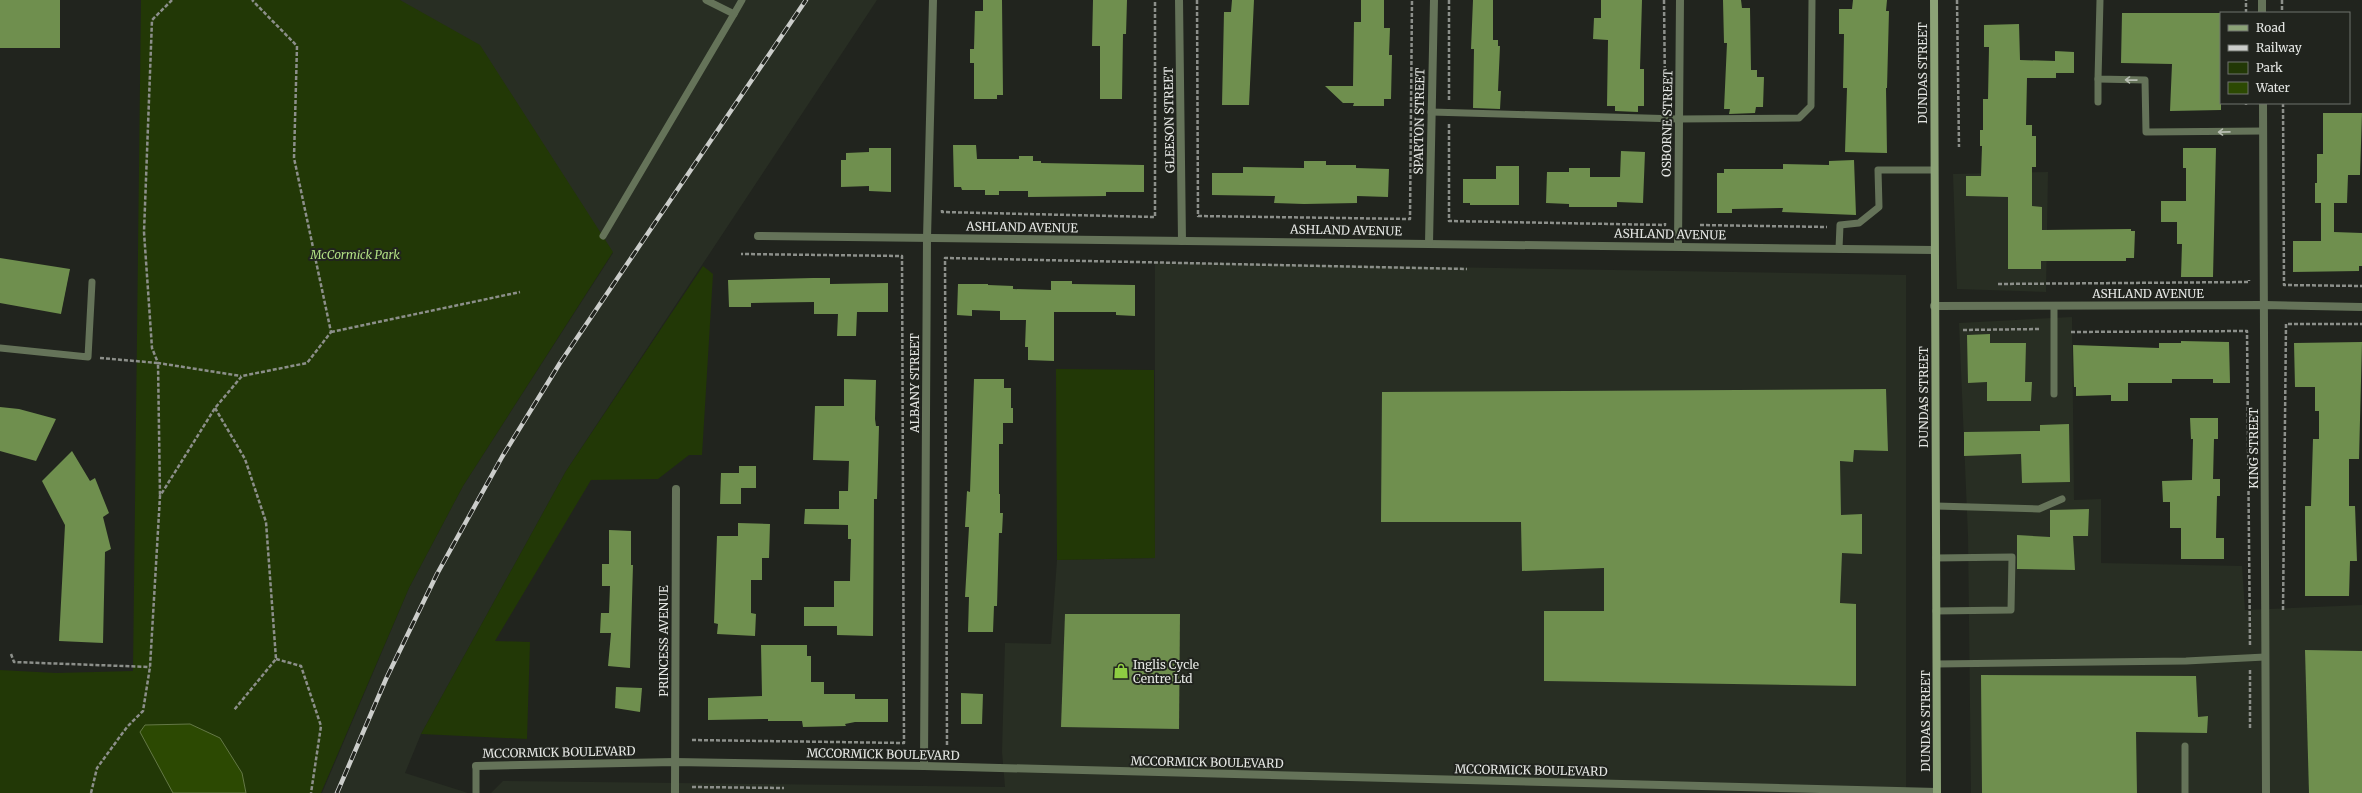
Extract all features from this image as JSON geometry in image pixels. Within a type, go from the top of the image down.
[{"type":"main road","name":"DUNDAS STREET","points":[[1934,0],[1937,793]]},
{"type":"street","name":"ALBANY STREET","points":[[924,766],[927,238],[933,0]]},
{"type":"street","name":"GLEESON STREET","points":[[1179,0],[1182,240]]},
{"type":"street","name":"SPARTON STREET","points":[[1429,243],[1434,0]]},
{"type":"street","name":"OSBORNE STREET","points":[[1678,246],[1680,0]]},
{"type":"street","points":[[2262,0],[2262,12]]},
{"type":"street","name":"KING STREET","points":[[2263,104],[2266,793]]},
{"type":"street","name":"ASHLAND AVENUE","points":[[758,236],[1934,250]]},
{"type":"street","name":"ASHLAND AVENUE","points":[[1934,306],[2264,305],[2362,307]]},
{"type":"street","name":"PRINCESS AVENUE","points":[[675,793],[676,489]]},
{"type":"street","name":"MCCORMICK BOULEVARD","points":[[476,766],[675,762],[924,766],[1937,793]]},
{"type":"lane","points":[[706,0],[734,14]]},
{"type":"lane","points":[[603,236],[742,0]]},
{"type":"lane","points":[[1431,112],[1679,119],[1799,118],[1811,106],[1812,0]]},
{"type":"lane","points":[[2098,102],[2100,0]]},
{"type":"lane","points":[[2098,79],[2145,80],[2146,132],[2263,131]]},
{"type":"lane","points":[[1839,249],[1840,225],[1859,223],[1879,207],[1878,170],[1934,170]]},
{"type":"lane","points":[[0,348],[88,357],[92,282]]},
{"type":"lane","points":[[2054,306],[2054,394]]},
{"type":"lane","points":[[1936,506],[2039,509],[2062,499]]},
{"type":"lane","points":[[1936,558],[2012,557],[2011,610],[1936,611]]},
{"type":"lane","points":[[1937,664],[2186,661],[2265,657]]},
{"type":"lane","points":[[2185,746],[2185,793]]},
{"type":"lane","points":[[476,766],[476,793]]},
{"type":"path","points":[[91,793],[97,768],[127,727],[143,711],[150,667],[160,496],[158,363],[152,348],[144,232],[145,201],[152,20],[172,0]]},
{"type":"path","points":[[252,0],[297,46],[294,158],[331,332]]},
{"type":"path","points":[[942,204],[942,212],[1155,217],[1155,0]]},
{"type":"path","points":[[1198,0],[1198,216],[1410,219],[1412,0]]},
{"type":"path","points":[[1449,0],[1449,106]]},
{"type":"path","points":[[1664,0],[1665,97]]},
{"type":"path","points":[[1957,0],[1959,147]]},
{"type":"path","points":[[2246,0],[2246,12]]},
{"type":"path","points":[[2282,0],[2282,12]]},
{"type":"path","points":[[2283,104],[2284,285],[2362,286]]},
{"type":"path","points":[[1449,121],[1449,221],[1665,225],[1665,217]]},
{"type":"path","points":[[1700,225],[1828,227]]},
{"type":"path","points":[[692,740],[904,743],[902,256],[741,254]]},
{"type":"path","points":[[947,745],[945,258],[1467,269]]},
{"type":"path","points":[[1998,284],[2249,282],[2249,274]]},
{"type":"path","points":[[88,357],[158,363],[242,376],[307,363],[331,332],[520,292]]},
{"type":"path","points":[[2283,610],[2286,324],[2362,324]]},
{"type":"path","points":[[1963,330],[2039,329]]},
{"type":"path","points":[[2071,332],[2247,331],[2250,728]]},
{"type":"path","points":[[160,496],[214,408],[242,376]]},
{"type":"path","points":[[214,408],[245,459],[266,522],[276,659],[234,710]]},
{"type":"path","points":[[11,654],[14,662],[150,667]]},
{"type":"path","points":[[276,659],[301,666],[321,726],[311,793]]},
{"type":"path","points":[[692,787],[784,788]]},
{"type":"shaded area","points":[[400,0],[877,0],[566,471],[421,734],[405,773],[468,793],[322,793],[409,588],[463,486],[613,253]]},
{"type":"shaded area","points":[[2048,172],[2046,292],[1957,289],[1953,174]]},
{"type":"shaded area","points":[[1155,262],[1906,275],[1906,793],[491,793],[503,781],[1005,787],[1002,752],[1005,643],[1051,644],[1057,560],[1155,558]]},
{"type":"shaded area","points":[[2072,317],[2074,500],[2101,499],[2101,563],[2242,566],[2245,610],[2362,605],[2362,793],[1971,793],[1968,536],[1959,323]]},
{"type":"green space","name":"McCormick Park","points":[[141,0],[400,0],[480,45],[613,252],[463,486],[409,588],[321,793],[0,793],[0,670],[56,673],[133,671]]},
{"type":"green space","points":[[703,266],[713,274],[702,455],[689,455],[658,479],[591,480],[495,641],[530,642],[527,739],[421,734],[566,471]]},
{"type":"green space","points":[[1056,369],[1154,370],[1155,558],[1057,560]]},
{"type":"water","points":[[190,724],[220,738],[242,773],[246,793],[173,793],[140,732],[145,725]]},
{"type":"building","points":[[0,0],[60,0],[60,48],[0,48]]},
{"type":"building","points":[[983,0],[1002,0],[1003,95],[997,95],[997,99],[974,99],[974,63],[970,63],[970,49],[974,49],[975,11],[983,11]]},
{"type":"building","points":[[1093,0],[1127,0],[1126,34],[1123,34],[1122,99],[1100,99],[1100,46],[1092,46]]},
{"type":"building","points":[[1232,0],[1254,0],[1249,105],[1222,105],[1224,12],[1231,12]]},
{"type":"building","points":[[1361,0],[1384,0],[1384,28],[1390,28],[1389,55],[1392,55],[1391,99],[1384,99],[1384,106],[1353,106],[1354,103],[1343,103],[1325,86],[1353,86],[1354,22],[1361,22]]},
{"type":"building","points":[[1473,0],[1493,0],[1493,40],[1498,40],[1498,46],[1500,46],[1498,91],[1501,91],[1500,109],[1473,108],[1474,49],[1471,49]]},
{"type":"building","points":[[1601,0],[1642,0],[1640,69],[1644,69],[1644,106],[1638,106],[1638,112],[1615,111],[1615,106],[1607,106],[1608,40],[1593,39],[1594,18],[1601,18]]},
{"type":"building","points":[[1723,0],[1741,0],[1742,8],[1750,8],[1751,70],[1757,70],[1757,77],[1764,77],[1763,107],[1756,107],[1755,113],[1729,114],[1730,109],[1724,109],[1727,43],[1724,43]]},
{"type":"building","points":[[1853,0],[1887,0],[1886,11],[1889,11],[1886,88],[1887,153],[1845,152],[1847,88],[1843,88],[1844,34],[1839,34],[1839,9],[1852,9]]},
{"type":"building","points":[[2122,13],[2220,13],[2221,110],[2170,111],[2172,64],[2121,63]]},
{"type":"building","points":[[2019,24],[2020,60],[2055,61],[2055,51],[2074,52],[2074,73],[2056,73],[2056,78],[2027,78],[2026,125],[2032,125],[2032,136],[2036,136],[2036,167],[2032,167],[2032,206],[2042,207],[2042,230],[2131,229],[2131,231],[2135,231],[2134,258],[2126,258],[2126,261],[2041,261],[2041,269],[2008,269],[2008,197],[1966,196],[1966,176],[1981,176],[1982,146],[1980,146],[1980,130],[1983,130],[1983,99],[1988,99],[1989,47],[1984,47],[1984,25]]},
{"type":"building","points":[[2323,113],[2362,113],[2360,175],[2348,175],[2347,203],[2334,203],[2334,232],[2362,233],[2362,266],[2359,266],[2359,271],[2293,272],[2293,241],[2321,241],[2321,203],[2315,203],[2315,183],[2317,183],[2317,154],[2323,154]]},
{"type":"building","points":[[953,145],[976,145],[977,159],[1019,159],[1019,156],[1033,156],[1033,161],[1041,161],[1041,163],[1144,165],[1144,192],[1106,192],[1106,196],[1028,197],[1028,191],[999,191],[999,195],[985,195],[985,190],[962,190],[961,187],[954,187]]},
{"type":"building","points":[[869,148],[891,148],[891,192],[869,191],[869,186],[841,187],[841,160],[846,160],[846,153],[869,152]]},
{"type":"building","points":[[2183,148],[2216,148],[2213,277],[2181,277],[2182,244],[2177,244],[2177,222],[2161,222],[2161,201],[2186,201],[2186,168],[2183,168]]},
{"type":"building","points":[[1621,151],[1645,152],[1643,203],[1617,202],[1617,207],[1569,207],[1569,204],[1546,203],[1547,172],[1569,172],[1569,168],[1590,168],[1590,177],[1620,177]]},
{"type":"building","points":[[1854,160],[1856,215],[1782,212],[1783,208],[1732,209],[1732,213],[1717,213],[1717,173],[1724,173],[1724,169],[1783,169],[1783,164],[1829,165],[1829,161]]},
{"type":"building","points":[[1304,161],[1326,161],[1326,165],[1356,165],[1356,168],[1389,169],[1388,197],[1357,196],[1357,203],[1304,204],[1274,203],[1275,196],[1212,195],[1212,173],[1243,173],[1243,167],[1304,168]]},
{"type":"building","points":[[1496,166],[1519,166],[1519,205],[1470,205],[1470,203],[1463,203],[1463,179],[1496,179]]},
{"type":"building","points":[[0,258],[70,269],[61,314],[0,303]]},
{"type":"building","points":[[830,278],[830,284],[888,283],[888,312],[857,312],[856,336],[837,336],[838,314],[814,314],[814,302],[751,303],[751,307],[729,307],[728,280]]},
{"type":"building","points":[[1051,281],[1072,281],[1072,284],[1135,285],[1135,316],[1116,315],[1116,312],[1054,312],[1054,361],[1028,360],[1028,347],[1025,347],[1026,320],[1000,320],[1000,311],[972,310],[972,316],[957,315],[958,284],[988,284],[1013,286],[1013,289],[1051,290]]},
{"type":"building","points":[[1990,334],[1990,343],[2026,343],[2025,382],[2032,382],[2031,401],[1987,401],[1987,382],[1968,383],[1967,335]]},
{"type":"building","points":[[2181,341],[2229,342],[2230,383],[2213,383],[2213,379],[2172,379],[2172,383],[2128,383],[2128,401],[2111,401],[2111,395],[2076,396],[2076,387],[2074,387],[2073,345],[2159,348],[2159,343],[2181,343]]},
{"type":"building","points":[[2362,342],[2359,459],[2349,459],[2349,506],[2355,506],[2357,561],[2350,561],[2349,596],[2305,596],[2305,506],[2311,506],[2313,439],[2319,439],[2319,411],[2315,411],[2315,387],[2295,387],[2294,343]]},
{"type":"building","points":[[844,379],[876,380],[875,419],[876,426],[879,426],[877,499],[874,499],[873,636],[837,635],[837,626],[804,626],[804,607],[834,607],[834,581],[850,581],[851,539],[848,539],[848,525],[804,524],[805,509],[839,509],[839,491],[848,491],[849,461],[813,460],[815,406],[844,406]]},
{"type":"building","points":[[974,379],[1004,379],[1004,388],[1011,388],[1011,408],[1013,408],[1013,423],[1003,423],[1003,444],[999,444],[1000,513],[1003,513],[1002,533],[999,533],[997,606],[994,606],[993,632],[968,632],[969,597],[965,597],[969,527],[965,527],[967,491],[970,492]]},
{"type":"building","points":[[1886,389],[1888,451],[1854,450],[1853,462],[1840,461],[1841,515],[1862,514],[1862,554],[1842,553],[1840,603],[1856,604],[1856,686],[1544,681],[1544,611],[1604,611],[1604,568],[1522,571],[1521,522],[1381,522],[1382,392]]},
{"type":"building","points":[[0,407],[19,409],[56,419],[36,461],[0,451]]},
{"type":"building","points":[[2190,418],[2218,418],[2218,439],[2214,439],[2213,479],[2220,479],[2220,496],[2217,496],[2216,538],[2224,538],[2224,559],[2181,559],[2181,528],[2170,528],[2170,502],[2163,502],[2162,481],[2192,480],[2193,439],[2191,439]]},
{"type":"building","points":[[2069,424],[2070,482],[2022,483],[2021,454],[1964,456],[1964,432],[2040,431],[2040,425]]},
{"type":"building","points":[[72,451],[90,481],[95,478],[109,513],[103,517],[111,549],[105,552],[103,643],[59,641],[65,525],[42,481]]},
{"type":"building","points":[[739,466],[756,466],[756,488],[741,488],[741,504],[720,504],[721,473],[739,473]]},
{"type":"building","points":[[2089,509],[2088,536],[2073,536],[2075,570],[2017,569],[2017,535],[2050,537],[2050,510]]},
{"type":"building","points":[[738,523],[770,524],[769,558],[762,558],[762,580],[751,580],[751,613],[756,614],[755,636],[717,634],[718,624],[714,623],[717,536],[738,536]]},
{"type":"building","points":[[609,530],[631,531],[631,565],[633,565],[630,668],[608,666],[611,633],[600,633],[601,613],[609,613],[610,586],[602,586],[602,564],[609,564]]},
{"type":"building","name":"Inglis Cycle Centre Ltd","points":[[1065,614],[1180,614],[1179,729],[1061,727]]},
{"type":"building","points":[[761,645],[807,645],[807,656],[811,656],[811,682],[824,682],[824,694],[855,694],[855,699],[888,699],[888,722],[855,722],[845,724],[846,726],[803,727],[802,721],[768,721],[768,719],[708,720],[708,698],[762,696]]},
{"type":"building","points":[[2305,650],[2362,651],[2362,793],[2309,793]]},
{"type":"building","points":[[1981,675],[2196,676],[2198,717],[2208,716],[2207,733],[2136,732],[2137,793],[1982,793]]},
{"type":"building","points":[[616,687],[642,688],[640,712],[615,708]]},
{"type":"building","points":[[961,693],[983,694],[982,724],[961,724]]},
{"type":"railway","points":[[337,793],[386,679],[437,574],[502,457],[560,363],[806,0]]},
{"type":"place","name":"Inglis Cycle Centre Ltd","points":[[1121,671]]}]
